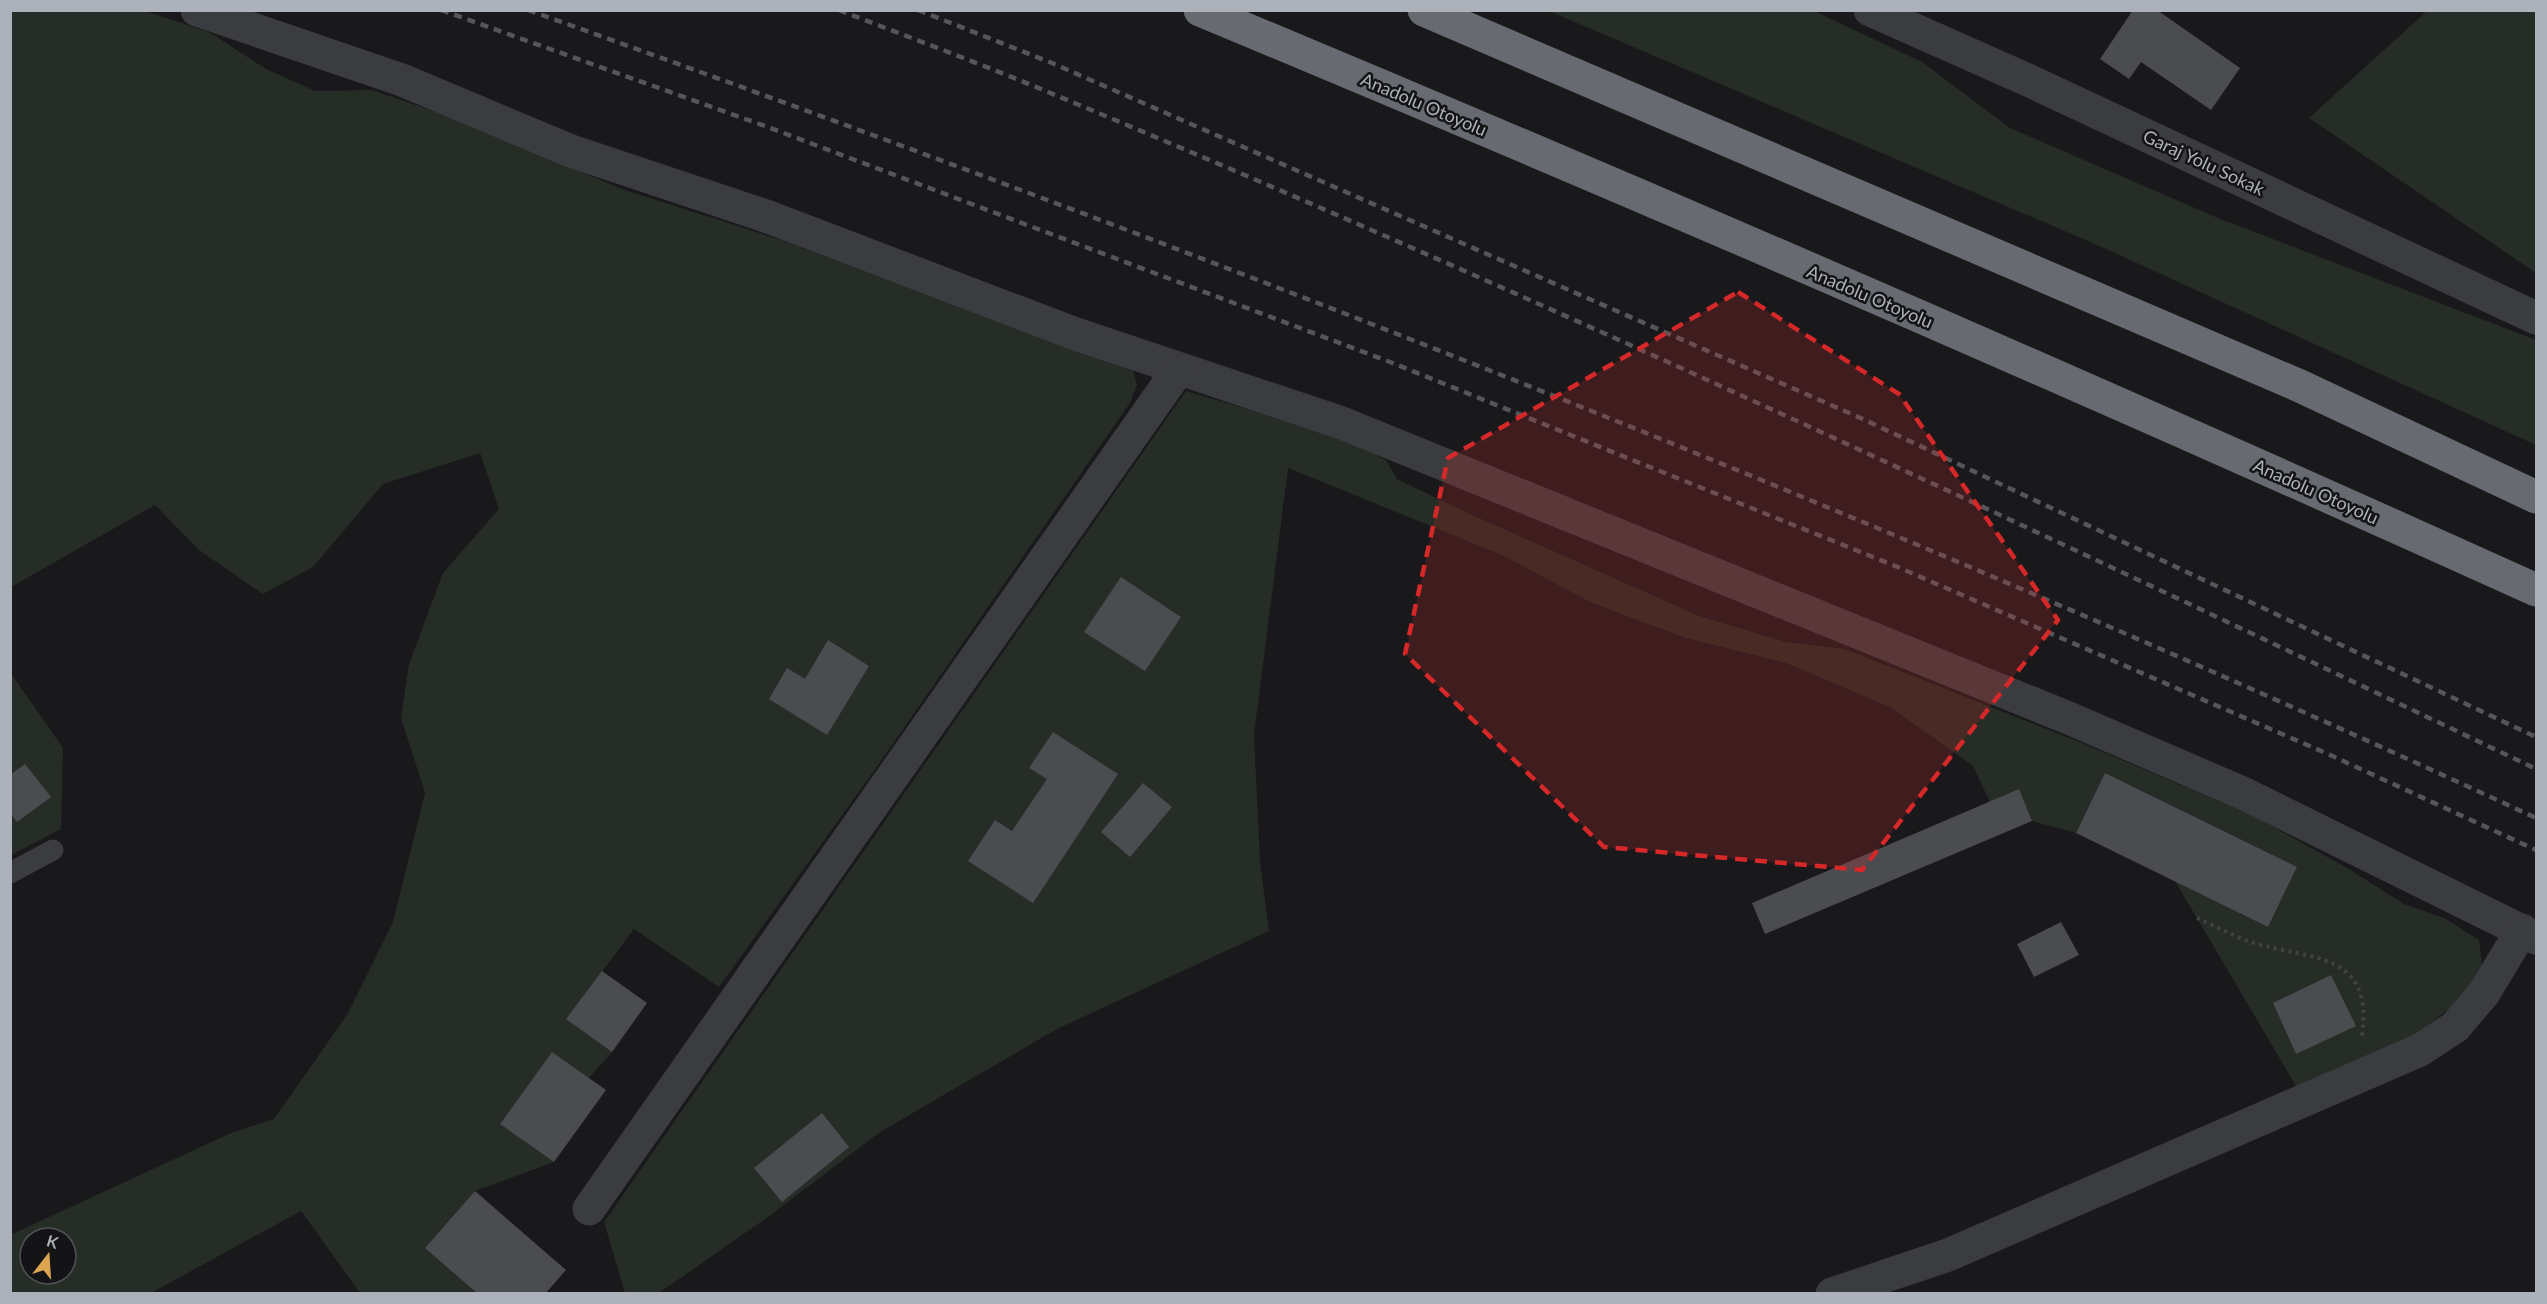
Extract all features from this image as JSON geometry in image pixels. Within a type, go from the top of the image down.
[{"type":"highway","name":"Anadolu Otoyolu","points":[[1200,10],[1522,145],[2269,469],[2536,590]]},
{"type":"highway","points":[[1424,10],[2300,386],[2536,497]]},
{"type":"street","points":[[197,10],[402,80],[571,152],[766,216],[1073,333],[1178,370],[1342,423],[2071,718],[2247,795],[2529,934],[2455,1027],[2420,1050],[1948,1255],[1832,1293]]},
{"type":"street","name":"Garaj Yolu Sokak","points":[[1870,10],[2030,81],[2536,318]]},
{"type":"street","points":[[589,1209],[1178,370]]},
{"type":"lane","points":[[10,873],[53,850]]},
{"type":"path","points":[[2196,918],[2251,942],[2322,957],[2343,968],[2358,988],[2365,1015],[2356,1078]]},
{"type":"highlighted area","points":[[1738,292],[1899,394],[2058,620],[1862,870],[1604,847],[1405,654],[1448,458]]},
{"type":"shaded area","points":[[11,11],[145,11],[209,32],[266,69],[315,91],[372,90],[445,115],[622,189],[784,241],[1133,371],[1137,385],[1130,403],[876,768],[719,987],[634,929],[567,1019],[612,1052],[589,1078],[552,1053],[500,1124],[554,1162],[475,1191],[426,1248],[478,1293],[360,1293],[301,1211],[151,1293],[11,1293],[10,1235],[18,1231],[18,1286],[78,1286],[78,1226],[30,1226],[231,1133],[274,1119],[347,1015],[393,922],[425,793],[401,718],[409,664],[443,573],[499,509],[480,453],[383,484],[313,567],[263,594],[199,550],[155,505],[11,587]]},
{"type":"shaded area","points":[[1549,11],[1814,11],[1922,62],[2010,128],[2218,218],[2536,340],[2536,445],[2095,244]]},
{"type":"shaded area","points":[[2427,11],[2536,11],[2536,273],[2309,118]]},
{"type":"shaded area","points":[[1186,391],[1346,438],[1386,460],[1397,479],[1699,616],[1786,642],[1845,649],[2082,743],[2252,815],[2349,869],[2404,904],[2444,918],[2479,940],[2482,964],[2463,998],[2401,1046],[2296,1086],[2175,881],[2268,927],[2297,867],[2105,773],[2076,833],[2032,821],[2019,790],[1990,802],[1973,766],[1890,707],[1786,663],[1686,638],[1592,603],[1502,555],[1288,468],[1254,735],[1260,862],[1269,931],[1057,1029],[880,1132],[768,1217],[659,1293],[625,1293],[604,1222]]},
{"type":"shaded area","points":[[10,672],[63,748],[61,829],[11,855]]},
{"type":"building","points":[[2133,10],[2157,10],[2240,68],[2211,110],[2141,62],[2129,79],[2100,59]]},
{"type":"building","points":[[1121,577],[1181,617],[1145,671],[1084,632]]},
{"type":"building","points":[[828,640],[869,666],[827,735],[769,699],[787,668],[805,679]]},
{"type":"building","points":[[1053,732],[1118,774],[1033,903],[968,861],[995,820],[1012,831],[1047,779],[1029,768]]},
{"type":"building","points":[[25,764],[51,797],[17,822],[10,813],[10,775]]},
{"type":"building","points":[[2105,773],[2297,867],[2268,927],[2076,833]]},
{"type":"building","points":[[1143,783],[1172,807],[1130,857],[1101,832]]},
{"type":"building","points":[[2019,789],[2032,821],[1765,934],[1752,903]]},
{"type":"building","points":[[2061,922],[2079,955],[2034,977],[2017,944]]},
{"type":"building","points":[[602,971],[647,1003],[612,1052],[566,1019]]},
{"type":"building","points":[[2331,975],[2356,1026],[2296,1054],[2273,1003]]},
{"type":"building","points":[[552,1052],[606,1090],[554,1162],[500,1124]]},
{"type":"building","points":[[822,1113],[849,1147],[782,1202],[754,1168]]},
{"type":"building","points":[[475,1191],[566,1270],[545,1294],[478,1294],[425,1248]]},
{"type":"railway","points":[[441,10],[765,126],[1390,362],[1900,568],[2328,754],[2536,850]]},
{"type":"railway","points":[[528,10],[1037,196],[1542,391],[2042,598],[2290,706],[2536,818]]},
{"type":"railway","points":[[839,10],[1022,81],[1236,171],[1610,336],[2167,593],[2536,769]]},
{"type":"railway","points":[[918,10],[1052,63],[1865,420],[2536,737]]}]
